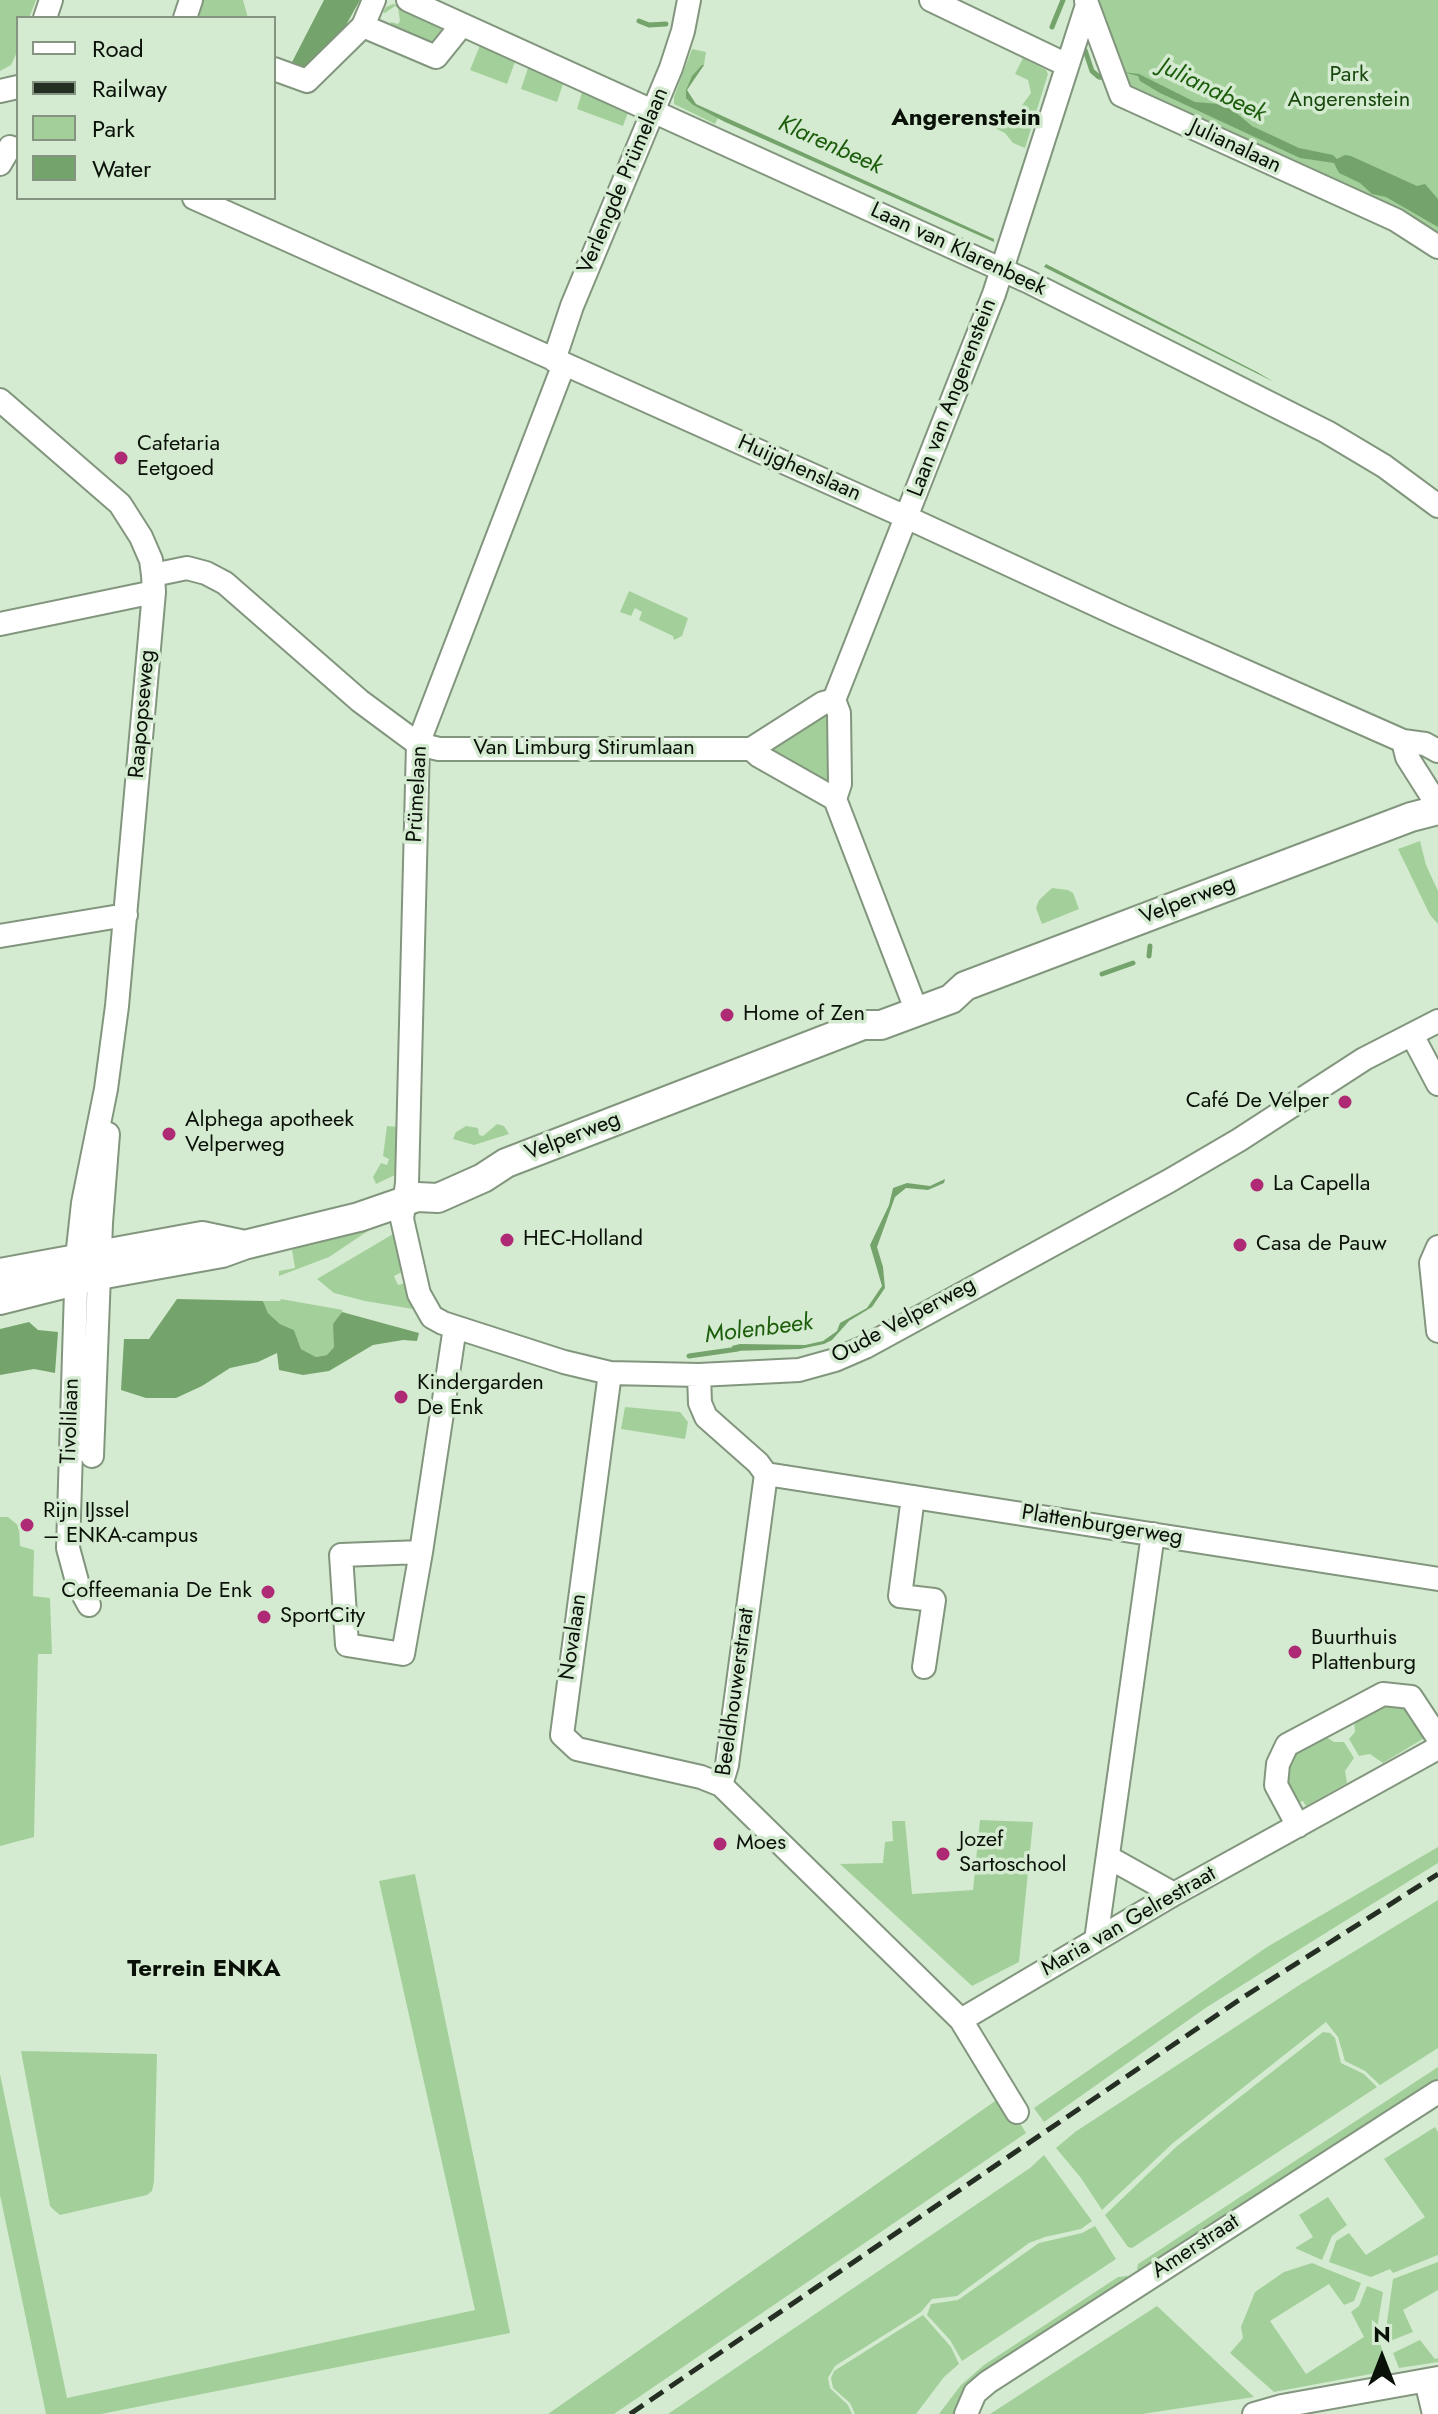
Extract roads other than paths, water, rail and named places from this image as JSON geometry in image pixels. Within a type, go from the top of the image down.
[{"type":"main road","name":"Velperweg","points":[[0,1300],[88,1267],[202,1236],[244,1245],[322,1227],[410,1200],[438,1198],[483,1178],[506,1163],[863,1025],[875,1013],[914,1005],[946,985],[965,986],[1432,804]]},
{"type":"main road","name":"Velperweg","points":[[0,1273],[88,1267]]},
{"type":"street","points":[[276,70],[307,81],[363,26],[374,0]]},
{"type":"street","name":"Laan van Klarenbeek","points":[[408,0],[1001,268],[1327,432],[1366,455],[1438,506]]},
{"type":"street","name":"Verlengde Prümelaan","points":[[559,362],[572,306],[671,68],[689,0]]},
{"type":"street","points":[[931,0],[1067,65]]},
{"type":"street","name":"Laan van Angerenstein","points":[[834,700],[994,294],[1086,2]]},
{"type":"street","name":"Julianalaan","points":[[1086,2],[1121,95],[1396,220],[1438,247]]},
{"type":"street","points":[[363,26],[436,57],[461,26]]},
{"type":"street","name":"Huijghenslaan","points":[[198,200],[1118,615],[1403,741],[1425,744],[1438,751]]},
{"type":"street","name":"Prümelaan","points":[[410,1200],[407,1183],[418,744],[559,362]]},
{"type":"street","name":"Raapopseweg","points":[[0,400],[120,504],[151,560],[153,583],[126,915],[106,1089],[108,1145],[88,1267]]},
{"type":"street","points":[[0,624],[153,583],[187,568],[206,573],[225,583],[360,701],[418,744]]},
{"type":"street","points":[[835,799],[751,749],[823,703],[834,700],[839,713],[840,784],[835,799],[914,1005]]},
{"type":"street","points":[[1403,741],[1407,757],[1432,804]]},
{"type":"street","name":"Van Limburg Stirumlaan","points":[[418,744],[439,749],[751,749]]},
{"type":"street","points":[[0,936],[126,915]]},
{"type":"street","name":"Oude Velperweg","points":[[410,1200],[402,1219],[424,1306],[432,1317],[564,1362],[610,1373],[699,1375],[799,1370],[835,1360],[865,1347],[1169,1181],[1364,1059],[1438,1021]]},
{"type":"street","points":[[1412,1035],[1438,1084]]},
{"type":"street","points":[[1438,1247],[1431,1263],[1438,1331]]},
{"type":"street","name":"Tivolilaan","points":[[88,1267],[92,1456]]},
{"type":"street","name":"Tivolilaan","points":[[88,1267],[68,1548],[80,1591],[89,1605]]},
{"type":"street","points":[[421,1552],[341,1555],[347,1645],[403,1654],[421,1552],[455,1327]]},
{"type":"street","name":"Novalaan","points":[[610,1373],[562,1735],[577,1749],[701,1777],[721,1785]]},
{"type":"street","points":[[699,1375],[700,1403],[706,1417],[758,1463],[766,1474]]},
{"type":"street","name":"Beeldhouwerstraat","points":[[766,1474],[727,1765],[721,1785],[961,2020],[1017,2112]]},
{"type":"street","name":"Plattenburgerweg","points":[[766,1474],[1438,1579]]},
{"type":"street","points":[[913,1497],[900,1596],[934,1600],[924,1667]]},
{"type":"street","points":[[1096,1940],[1153,1534]]},
{"type":"street","points":[[1298,1826],[1276,1785],[1278,1764],[1287,1745],[1383,1694],[1411,1697],[1438,1738]]},
{"type":"street","name":"Maria van Gelrestraat","points":[[961,2020],[1174,1894],[1438,1748]]},
{"type":"street","points":[[1108,1857],[1174,1894]]},
{"type":"street","name":"Amerstraat","points":[[966,2414],[975,2393],[988,2382],[1438,2092]]},
{"type":"street","points":[[1262,2413],[1282,2406],[1432,2380],[1434,2414]]},
{"type":"water","points":[[324,0],[360,0],[341,34],[309,66],[300,69],[290,66]]},
{"type":"water","points":[[702,65],[687,90],[696,104],[994,239],[994,242],[693,105],[686,98],[686,90],[692,76]]},
{"type":"water","points":[[1123,72],[1139,74],[1195,102],[1219,104],[1234,111],[1252,126],[1299,148],[1333,155],[1337,159],[1351,156],[1417,186],[1425,184],[1438,199],[1438,227],[1386,197],[1372,194],[1360,183],[1339,173],[1334,163],[1300,158],[1160,93],[1140,81],[1138,76]]},
{"type":"water","points":[[1046,264],[1257,372],[1274,382],[1044,267]]},
{"type":"water","points":[[945,1179],[944,1183],[928,1190],[906,1188],[895,1197],[877,1247],[885,1288],[872,1307],[849,1321],[832,1340],[800,1349],[733,1351],[732,1346],[740,1344],[805,1345],[823,1341],[837,1331],[840,1323],[867,1308],[882,1286],[870,1245],[889,1205],[893,1188],[907,1183],[930,1186]]},
{"type":"water","points":[[177,1299],[263,1301],[268,1313],[280,1324],[294,1330],[301,1349],[316,1357],[327,1355],[334,1347],[333,1324],[342,1312],[419,1333],[417,1341],[373,1345],[329,1371],[303,1375],[279,1370],[277,1353],[258,1362],[230,1368],[176,1398],[146,1398],[121,1390],[124,1339],[149,1339]]},
{"type":"water","points":[[29,1322],[38,1330],[58,1332],[55,1373],[34,1369],[0,1375],[0,1329]]},
{"type":"waterway","name":"Julianabeek","points":[[1052,27],[1063,0]]},
{"type":"waterway","name":"Klarenbeek","points":[[639,21],[649,25],[666,24]]},
{"type":"waterway","name":"Julianabeek","points":[[1085,50],[1092,71],[1105,78]]},
{"type":"waterway","name":"Klarenbeek","points":[[1149,956],[1150,946]]},
{"type":"waterway","name":"Molenbeek","points":[[1102,974],[1133,963]]},
{"type":"waterway","name":"Molenbeek","points":[[689,1356],[738,1349]]},
{"type":"railway","points":[[630,2414],[1245,1996],[1438,1874]]},
{"type":"place","name":"Cafetaria Eetgoed","points":[[121,458]]},
{"type":"place","name":"Home of Zen","points":[[727,1015]]},
{"type":"place","name":"Café De Velper","points":[[1345,1102]]},
{"type":"place","name":"Alphega apotheek Velperweg","points":[[169,1134]]},
{"type":"place","name":"La Capella","points":[[1257,1185]]},
{"type":"place","name":"HEC-Holland","points":[[507,1240]]},
{"type":"place","name":"Casa de Pauw","points":[[1240,1245]]},
{"type":"place","name":"Kindergarden De Enk","points":[[401,1397]]},
{"type":"place","name":"Rijn IJssel – ENKA-campus","points":[[27,1525]]},
{"type":"place","name":"Coffeemania De Enk","points":[[268,1592]]},
{"type":"place","name":"SportCity","points":[[264,1617]]},
{"type":"place","name":"Buurthuis Plattenburg","points":[[1295,1652]]},
{"type":"place","name":"Moes","points":[[720,1844]]},
{"type":"place","name":"Jozef Sartoschool","points":[[943,1854]]},
{"type":"district","name":"Angerenstein","points":[[966,119]]},
{"type":"district","name":"Terrein ENKA","points":[[204,1970]]},
{"type":"park label","name":"Park Angerenstein","points":[[1349,88]]}]
